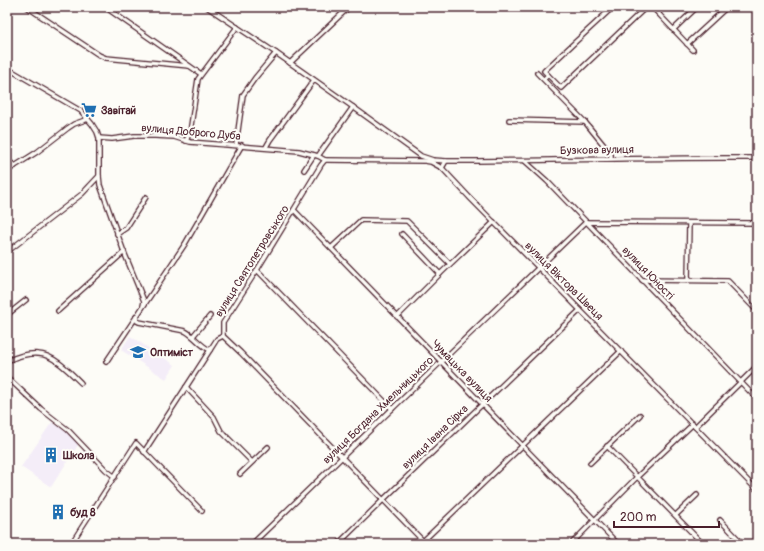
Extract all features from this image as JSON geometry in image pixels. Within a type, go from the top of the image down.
[{"type":"street","points":[[27,7],[99,55],[106,58],[189,66]]},
{"type":"street","points":[[105,7],[201,74]]},
{"type":"street","name":"Бузкова вулиця","points":[[208,7],[353,106],[421,156],[433,160],[525,161],[611,158],[757,158]]},
{"type":"street","points":[[290,63],[349,7]]},
{"type":"street","points":[[613,7],[544,71],[561,88],[645,8],[653,8],[693,50]]},
{"type":"street","points":[[658,13],[664,7]]},
{"type":"street","points":[[673,30],[697,7]]},
{"type":"street","points":[[687,44],[727,7]]},
{"type":"street","points":[[186,141],[190,132],[197,82],[201,74],[237,27]]},
{"type":"street","points":[[236,145],[243,95],[276,53]]},
{"type":"street","points":[[7,68],[81,112],[97,132],[99,138],[99,176],[103,194],[117,234],[144,301],[143,306]]},
{"type":"street","points":[[537,73],[585,122],[611,154],[611,158]]},
{"type":"street","points":[[544,80],[548,75]]},
{"type":"street","points":[[266,147],[314,80]]},
{"type":"street","points":[[304,170],[353,106]]},
{"type":"street","points":[[7,171],[74,124],[88,119]]},
{"type":"street","points":[[509,120],[585,122]]},
{"type":"street","name":"вулиця Доброго Дуба","points":[[99,138],[112,139],[134,136],[174,137],[190,142],[266,147],[299,151],[316,155],[325,160]]},
{"type":"street","points":[[106,362],[185,244],[242,146]]},
{"type":"street","points":[[7,160],[15,166]]},
{"type":"street","name":"вулиця Віктора Швеця","points":[[325,160],[425,161],[431,162],[442,168],[757,490]]},
{"type":"street","name":"вулиця Святопетровського","points":[[144,452],[217,339],[220,336],[223,336],[223,323],[325,160]]},
{"type":"street","points":[[442,168],[446,161]]},
{"type":"street","name":"вулиця Юності","points":[[525,161],[547,181],[757,399]]},
{"type":"street","points":[[7,252],[82,194],[99,176]]},
{"type":"street","points":[[117,234],[126,228],[146,197]]},
{"type":"street","name":"Чумацька вулиця","points":[[294,210],[618,544]]},
{"type":"street","points":[[331,248],[361,220],[407,221],[450,264]]},
{"type":"street","points":[[397,317],[494,222]]},
{"type":"street","points":[[586,222],[755,223],[757,225]]},
{"type":"street","name":"вулиця Богдана Хмельницького","points":[[252,544],[586,222]]},
{"type":"street","points":[[688,281],[689,223]]},
{"type":"street","points":[[402,234],[440,274]]},
{"type":"street","points":[[58,311],[124,252]]},
{"type":"street","points":[[257,270],[392,409]]},
{"type":"street","points":[[642,280],[728,281],[757,311]]},
{"type":"street","points":[[7,315],[26,300]]},
{"type":"street","name":"вулиця Івана Сірка","points":[[338,544],[580,310]]},
{"type":"street","points":[[193,336],[210,316]]},
{"type":"street","points":[[136,317],[137,321],[139,322],[190,333],[203,347],[210,350]]},
{"type":"street","points":[[223,336],[342,457],[423,543],[621,351]]},
{"type":"street","points":[[7,361],[26,355],[39,354],[52,358],[64,366],[81,383]]},
{"type":"street","points":[[571,544],[637,477],[694,426],[757,366]]},
{"type":"street","points":[[7,377],[41,409],[68,430],[101,465],[115,476]]},
{"type":"street","points":[[186,387],[214,417],[221,431],[252,462]]},
{"type":"street","points":[[590,463],[640,415]]},
{"type":"street","points":[[71,544],[136,443],[202,511]]},
{"type":"street","points":[[607,446],[703,544]]},
{"type":"street","points":[[240,474],[268,447]]},
{"type":"street","points":[[676,515],[697,495]]},
{"type":"street","points":[[720,520],[743,544]]},
{"type":"shaded area","points":[[130,336],[175,365],[166,379],[121,350]]},
{"type":"shaded area","points":[[52,422],[67,432],[78,445],[51,487],[21,467]]},
{"type":"place","name":"Завітай","points":[[89,110]]},
{"type":"place","name":"Оптиміст","points":[[138,352]]},
{"type":"place","name":"Школа","points":[[51,455]]},
{"type":"place","name":"буд 8","points":[[58,512]]}]
